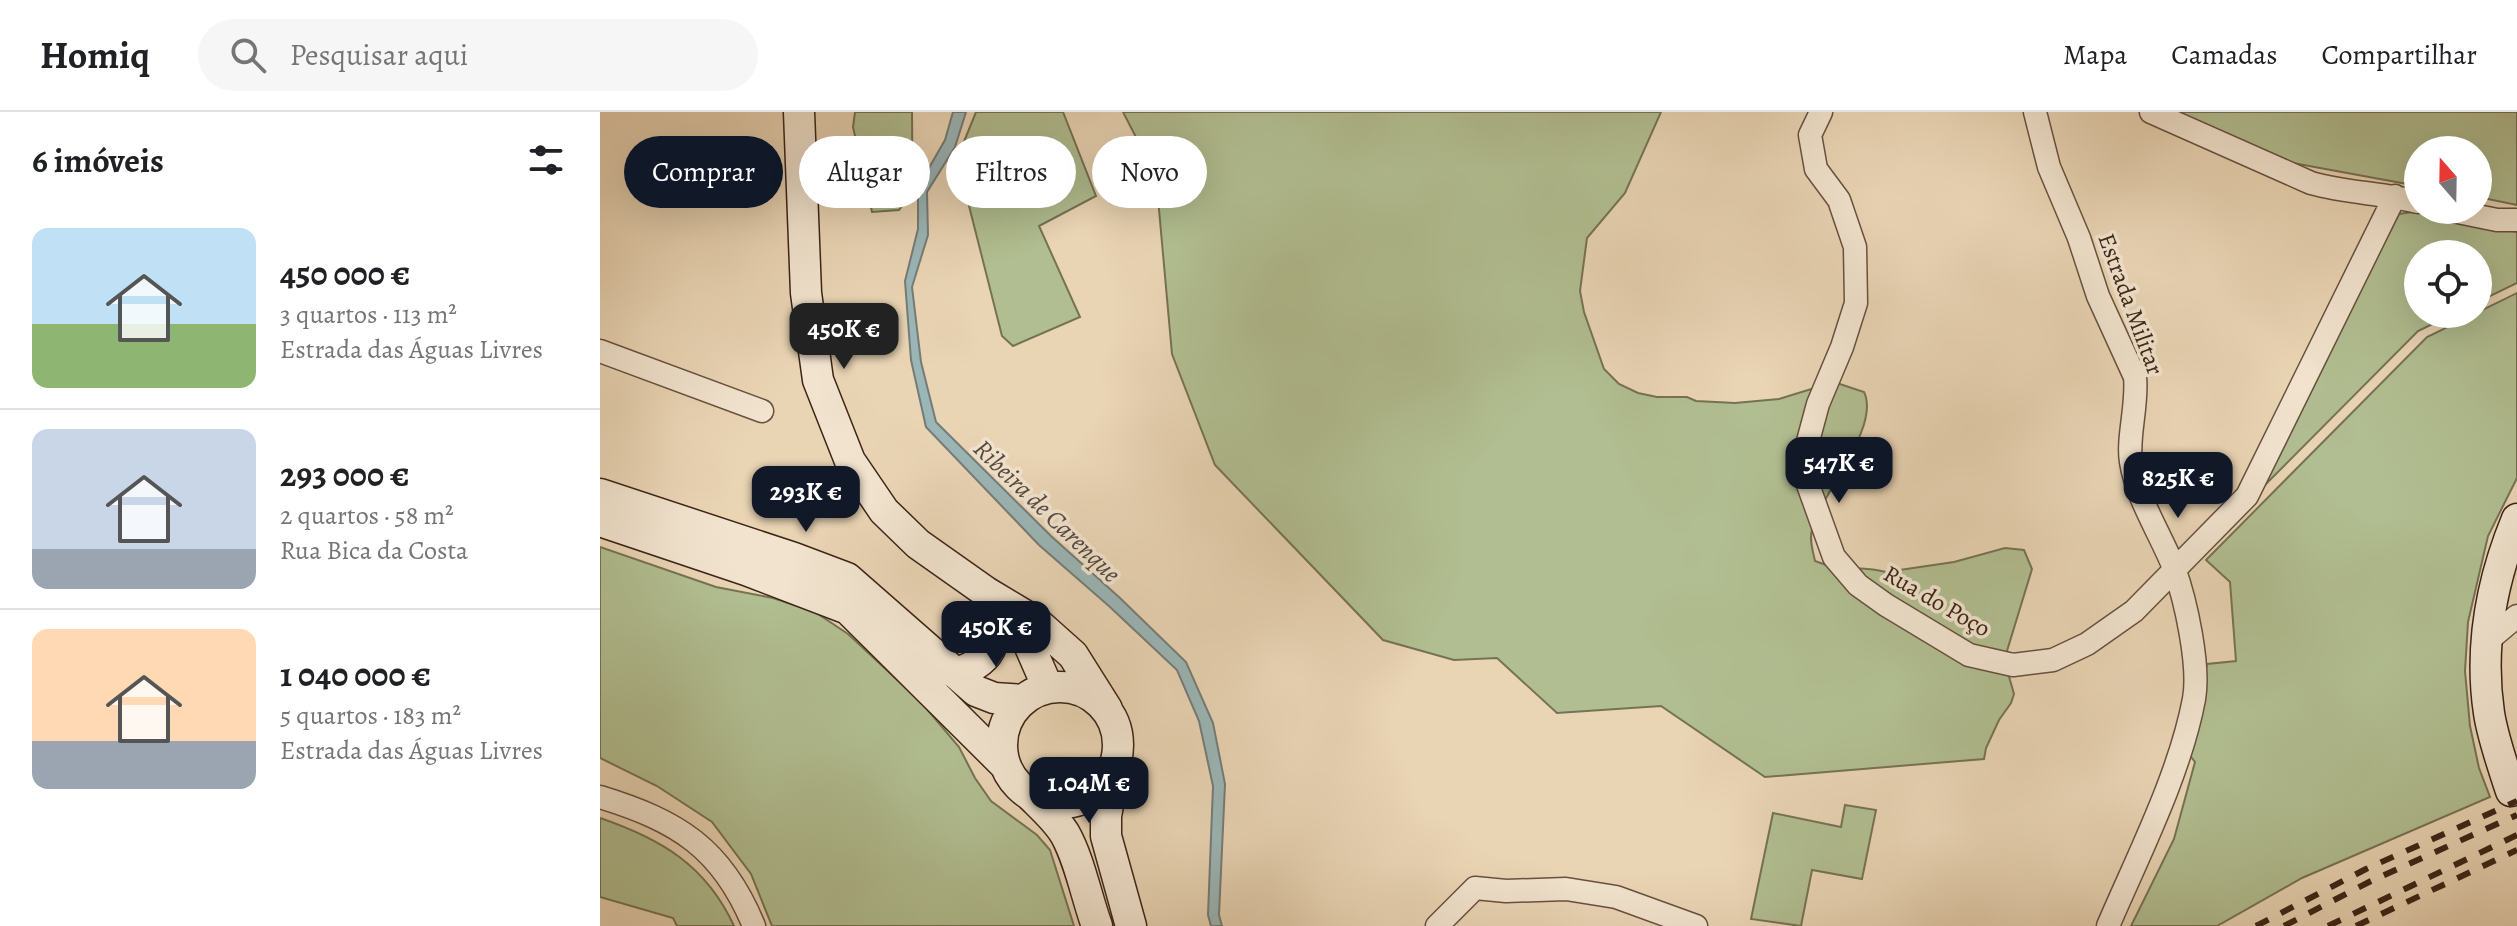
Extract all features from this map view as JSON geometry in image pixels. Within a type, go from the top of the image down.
[{"type":"street","points":[[799,112],[806,293],[818,380],[850,461],[884,511],[918,544],[986,592],[1036,622],[1073,655],[1107,709],[1116,725],[1119,744],[1106,816],[1106,836],[1131,926]]},
{"type":"street","name":"Rua do Poço","points":[[1821,112],[1810,135],[1816,169],[1839,200],[1855,247],[1856,303],[1818,404],[1804,456],[1807,482],[1834,557],[1858,585],[1969,655],[2013,665],[2053,660],[2087,644],[2134,611],[2247,496],[2395,196]]},
{"type":"street","name":"Estrada Militar","points":[[2035,112],[2049,167],[2079,238],[2098,296],[2135,377],[2137,392],[2130,459],[2137,485],[2175,571],[2193,643],[2195,697],[2173,772],[2108,926]]},
{"type":"street","points":[[2151,112],[2311,183],[2404,198]]},
{"type":"street","points":[[2492,219],[2517,220]]},
{"type":"street","points":[[600,351],[762,411]]},
{"type":"street","points":[[600,494],[847,578],[976,691],[994,698],[1035,694],[1064,687],[1095,697],[1107,709]]},
{"type":"street","points":[[2511,791],[2489,716],[2485,643],[2493,585],[2517,519]]},
{"type":"street","points":[[600,521],[746,570],[848,609],[1006,766],[1015,782],[1052,816],[1074,855],[1097,926]]},
{"type":"street","points":[[955,673],[972,669],[995,639],[996,620],[986,592]]},
{"type":"street","points":[[986,592],[1027,640],[1035,694]]},
{"type":"street","points":[[2485,643],[2517,616]]},
{"type":"street","points":[[1006,766],[1002,749],[1004,731],[1011,714],[1035,694]]},
{"type":"street","points":[[1028,794],[1045,801],[1062,803],[1080,800],[1096,791],[1108,778],[1116,762]]},
{"type":"street","points":[[600,797],[653,817],[692,838],[726,873],[754,926]]},
{"type":"street","points":[[1437,926],[1475,888],[1506,891],[1566,889],[1616,897],[1696,926]]},
{"type":"green space","points":[[855,112],[912,112],[912,136],[855,136]]},
{"type":"green space","points":[[976,112],[1063,112],[1072,136],[966,136]]},
{"type":"green space","points":[[1123,112],[1661,112],[1625,193],[1587,238],[1580,291],[1604,369],[1619,384],[1638,393],[1657,397],[1687,397],[1696,401],[1735,403],[1779,399],[1834,382],[1864,392],[1867,406],[1864,423],[1812,530],[1815,561],[1886,572],[1954,562],[2005,548],[2024,550],[2032,569],[2007,651],[2008,673],[2014,694],[1986,748],[1984,759],[1765,777],[1661,706],[1557,713],[1497,658],[1454,660],[1383,640],[1215,465],[1172,354],[1159,208],[1207,208],[1207,136],[1135,136]]},
{"type":"green space","points":[[2176,112],[2517,112],[2517,205],[2492,200],[2492,136],[2404,136],[2404,183],[2293,163]]},
{"type":"green space","points":[[1076,145],[1092,186],[1092,198],[1076,207]]},
{"type":"green space","points":[[871,208],[900,208],[899,210],[872,212]]},
{"type":"green space","points":[[970,208],[1073,208],[1039,226],[1080,317],[1013,346],[1002,336]]},
{"type":"green space","points":[[2404,213],[2404,224],[2479,224],[2517,232],[2517,283],[2492,295],[2492,240],[2404,240],[2404,328],[2424,328],[2257,493],[2385,235],[2399,214]]},
{"type":"green space","points":[[2517,293],[2517,478],[2488,536],[2468,622],[2465,671],[2470,726],[2479,768],[2490,797],[2302,878],[2217,926],[2131,926],[2174,839],[2195,762],[2187,752],[2207,664],[2236,661],[2230,582],[2206,560],[2427,337],[2445,328],[2492,328],[2492,305]]},
{"type":"green space","points":[[600,547],[716,587],[773,598],[815,612],[848,634],[921,702],[959,747],[991,801],[1037,835],[1050,850],[1074,926],[772,926],[751,874],[712,822],[657,786],[600,758]]},
{"type":"green space","points":[[1845,805],[1876,810],[1862,879],[1812,870],[1801,926],[1751,919],[1773,813],[1841,827]]},
{"type":"green space","points":[[600,818],[643,835],[679,857],[710,886],[734,926],[677,926],[673,918],[600,897]]},
{"type":"water","points":[[953,112],[966,112],[958,136],[946,136]]},
{"type":"water","points":[[946,136],[946,161],[930,187],[930,166]]},
{"type":"water","points":[[918,208],[927,208],[928,235],[912,287],[921,362],[936,422],[1051,536],[1186,662],[1213,723],[1225,784],[1219,915],[1222,926],[1211,926],[1208,915],[1213,786],[1199,721],[1177,670],[1039,545],[926,427],[911,360],[905,281],[918,229]]},
{"type":"railway","points":[[2256,926],[2366,869],[2517,801]]},
{"type":"railway","points":[[2284,926],[2371,881],[2517,815]]},
{"type":"railway","points":[[2328,926],[2517,835]]},
{"type":"railway","points":[[2356,926],[2517,850]]},
{"type":"water label","name":"Ribeira de Carenque","points":[[1047,511]]}]
